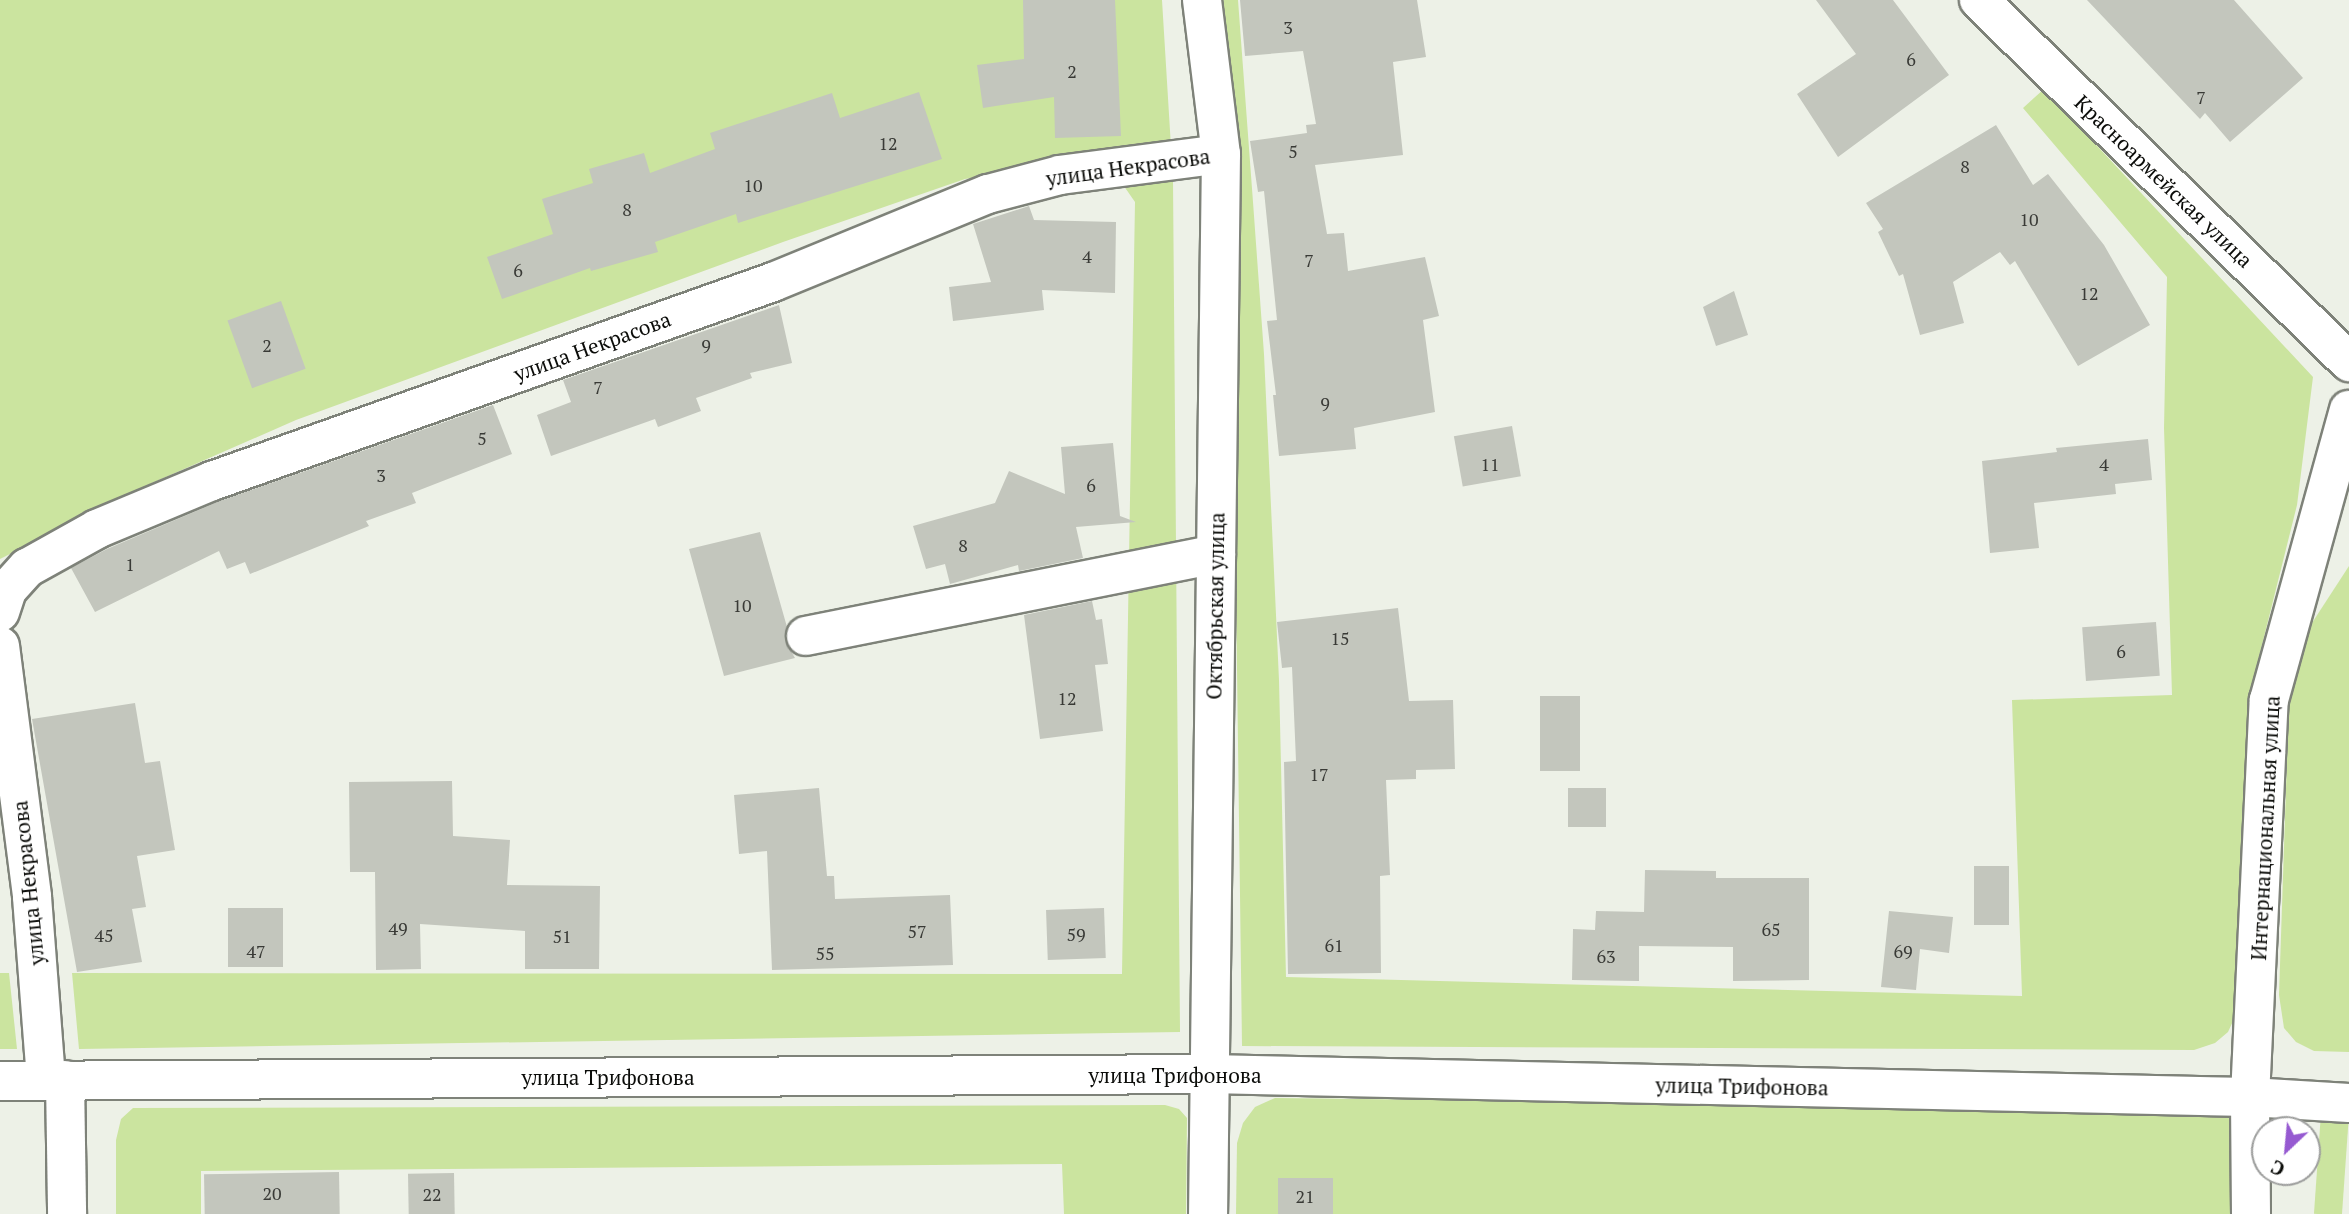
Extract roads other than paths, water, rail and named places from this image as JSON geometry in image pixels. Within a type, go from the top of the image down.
[{"type":"street","name":"Октябрьская улица","points":[[1202,0],[1221,153],[1208,1214]]},
{"type":"street","name":"Красноармейская улица","points":[[1979,0],[2349,362]]},
{"type":"street","name":"улица Некрасова","points":[[0,612],[7,590],[27,568],[97,529],[212,481],[773,282],[988,194],[1060,174],[1221,153]]},
{"type":"street","name":"Интернациональная улица","points":[[2251,1214],[2250,1097],[2269,700],[2349,410]]},
{"type":"street","points":[[806,636],[1216,554]]},
{"type":"street","name":"улица Некрасова","points":[[0,646],[56,1079],[67,1214]]},
{"type":"street","name":"улица Трифонова","points":[[0,1081],[1209,1074],[2250,1097],[2349,1103]]}]
